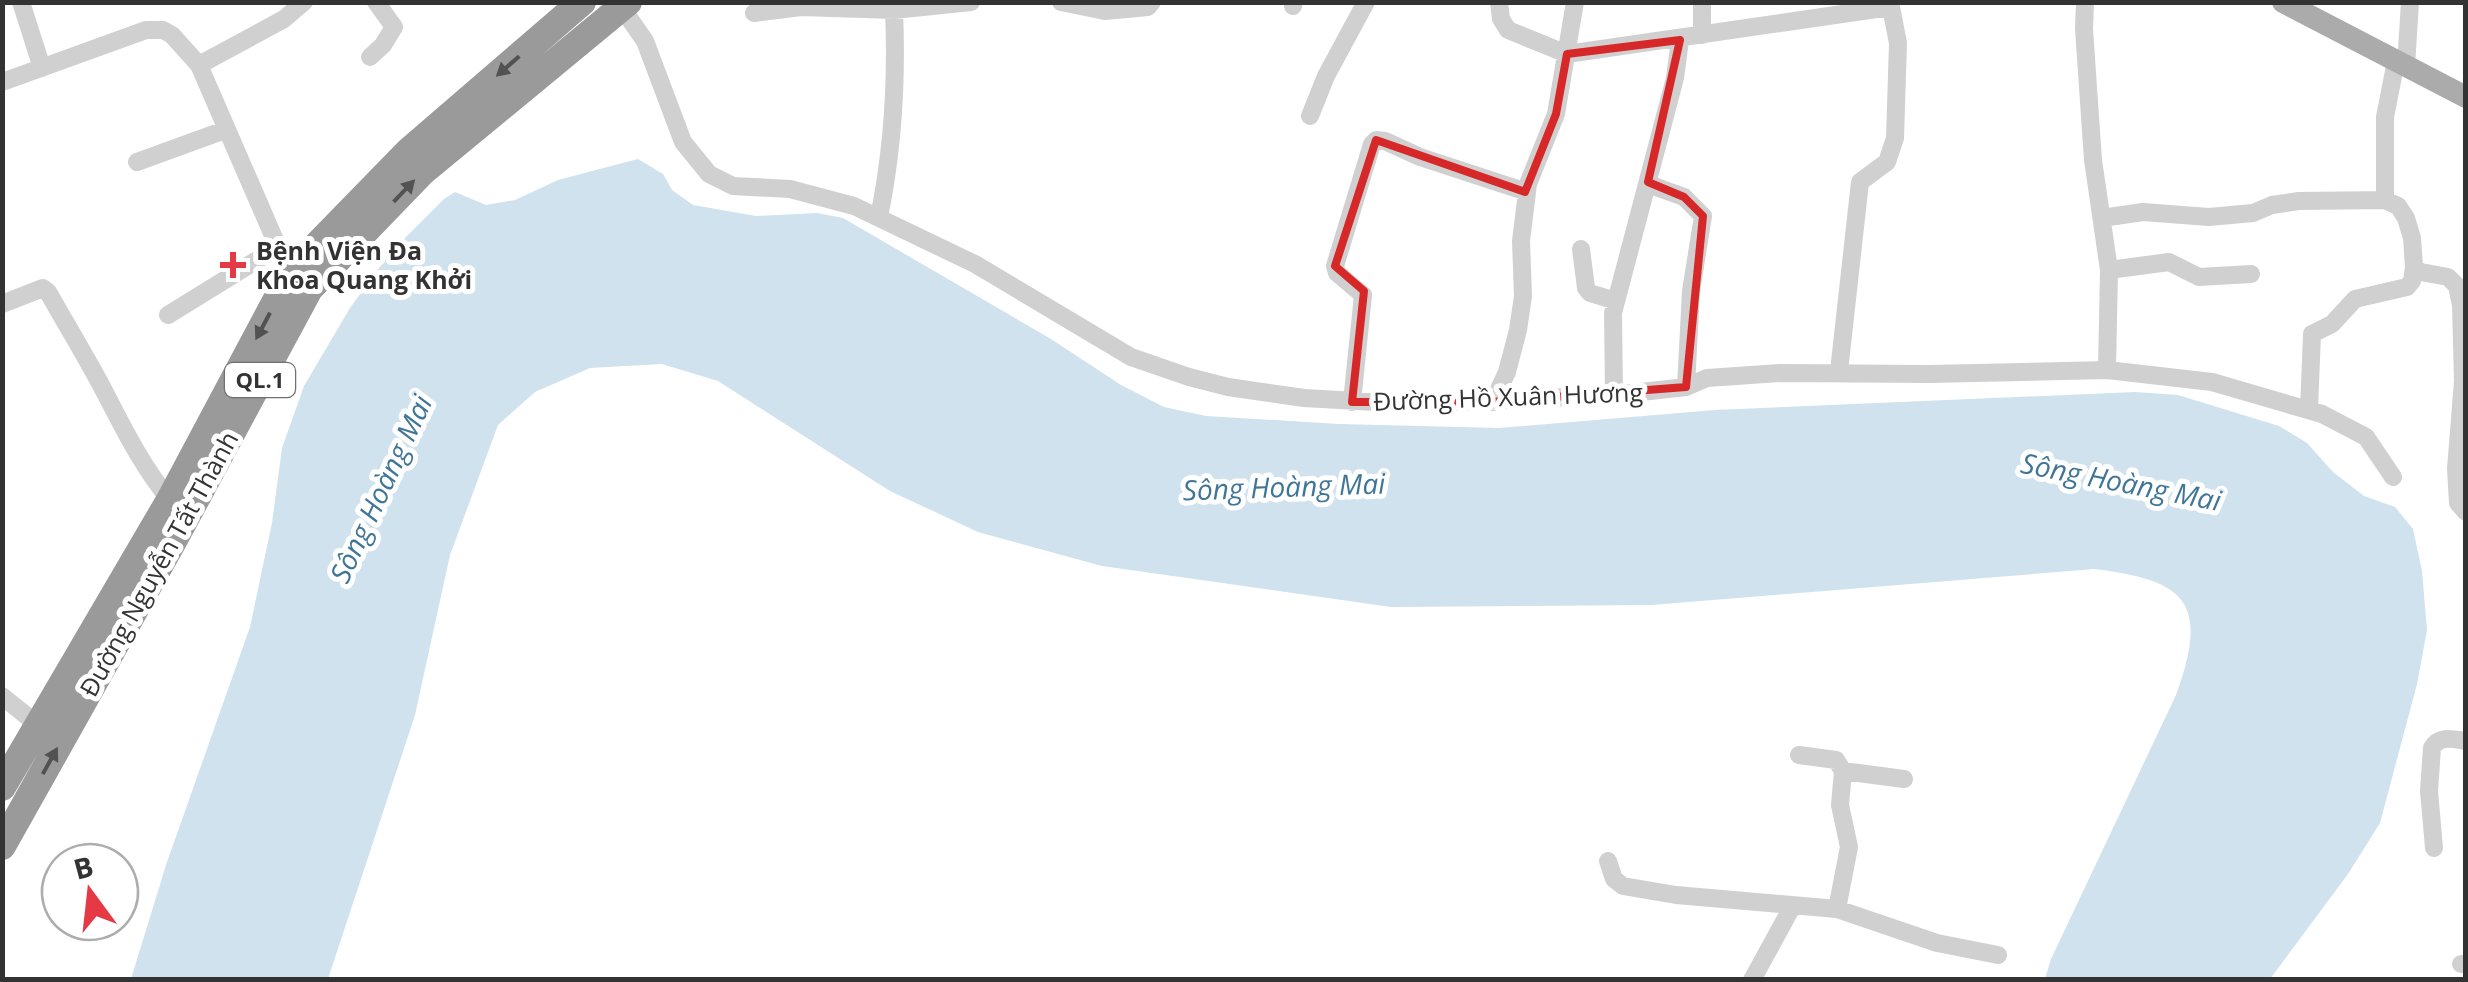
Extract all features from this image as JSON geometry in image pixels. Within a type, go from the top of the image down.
[{"type":"highway","name":"Đường Nguyễn Tất Thành","points":[[2,786],[170,500],[293,269],[410,151],[582,2]]},
{"type":"highway","name":"Đường Nguyễn Tất Thành","points":[[2,846],[172,544],[293,269],[422,172],[625,5]]},
{"type":"main road","points":[[2283,2],[2466,97]]},
{"type":"street","points":[[22,2],[42,68]]},
{"type":"street","points":[[199,65],[284,19],[304,2]]},
{"type":"street","points":[[370,57],[394,27],[376,2]]},
{"type":"street","points":[[754,13],[800,7],[894,10],[970,2]]},
{"type":"street","points":[[1061,2],[1122,12],[1148,7],[1152,2]]},
{"type":"street","points":[[1310,116],[1326,76],[1366,2]]},
{"type":"street","points":[[1499,2],[1503,25],[1508,30],[1568,54],[1680,40],[1890,5],[1898,43],[1895,138],[1887,162],[1860,182],[1839,372]]},
{"type":"street","points":[[1493,402],[1507,372],[1518,330],[1527,192],[1536,159],[1556,114],[1575,2]]},
{"type":"street","points":[[1702,2],[1702,35]]},
{"type":"street","points":[[2085,2],[2094,160],[2109,270],[2107,370]]},
{"type":"street","points":[[2386,200],[2385,117],[2401,64],[2410,2]]},
{"type":"street","name":"Đường Hồ Xuân Hương","points":[[625,5],[645,41],[683,142],[709,174],[734,186],[812,193],[879,217],[974,264],[1131,357],[1228,387],[1352,402],[1493,402],[1686,387],[1707,378],[1839,372],[2107,370],[2212,382],[2309,410],[2366,437],[2393,477]]},
{"type":"street","points":[[879,217],[893,112],[894,10]]},
{"type":"street","points":[[2,82],[155,29],[172,35],[199,65],[225,130],[293,269],[168,315]]},
{"type":"street","points":[[1614,395],[1612,324],[1616,301],[1675,78],[1680,40]]},
{"type":"street","points":[[138,162],[225,130]]},
{"type":"street","points":[[1352,402],[1363,294],[1337,273],[1335,266],[1372,144],[1385,140],[1434,162],[1527,192]]},
{"type":"street","points":[[1648,184],[1684,197],[1702,216],[1691,291],[1686,387]]},
{"type":"street","points":[[2102,218],[2143,212],[2209,217],[2253,212],[2299,200],[2386,200],[2398,206],[2412,238],[2412,281],[2407,287],[2355,299],[2332,324],[2312,334],[2309,410]]},
{"type":"street","points":[[1581,249],[1586,288],[1616,301]]},
{"type":"street","points":[[2109,270],[2169,262],[2208,278],[2251,274]]},
{"type":"street","points":[[2414,267],[2448,278],[2458,293],[2463,381],[2456,469],[2458,503],[2466,512]]},
{"type":"street","points":[[2,304],[36,288],[48,292],[103,388],[116,419],[170,500]]},
{"type":"street","points":[[2,696],[38,725]]},
{"type":"street","points":[[2434,848],[2430,803],[2432,748],[2435,742],[2446,738],[2466,741]]},
{"type":"street","points":[[1799,755],[1836,760],[1843,771],[1840,805],[1849,847],[1838,909]]},
{"type":"street","points":[[1843,771],[1904,780]]},
{"type":"street","points":[[1608,861],[1614,879],[1623,886],[1838,909],[1937,942],[1998,955]]},
{"type":"street","points":[[1752,980],[1792,907]]},
{"type":"highlighted area","points":[[1680,40],[1648,182],[1684,197],[1703,216],[1686,387],[1493,402],[1352,402],[1364,291],[1335,266],[1376,140],[1525,192],[1556,114],[1567,54]]},
{"type":"water","name":"Sông Hoàng Mai","points":[[638,159],[663,174],[672,190],[693,205],[756,216],[817,213],[843,218],[1051,339],[1121,385],[1164,407],[1206,416],[1499,428],[1715,410],[2135,392],[2178,395],[2279,426],[2307,443],[2333,472],[2364,496],[2395,507],[2413,529],[2422,571],[2427,630],[2417,684],[2380,823],[2348,874],[2270,979],[2045,979],[2176,695],[2186,663],[2189,617],[2182,601],[2150,580],[2094,569],[1652,605],[1391,607],[1102,566],[978,532],[890,491],[718,381],[662,364],[590,368],[535,392],[498,425],[450,555],[415,715],[328,979],[131,979],[166,865],[250,627],[272,523],[282,448],[304,386],[350,308],[389,254],[455,192],[486,205],[515,200],[558,180]]},
{"type":"place","name":"Bệnh Viện Đa Khoa Quang Khởi","points":[[233,265]]}]
